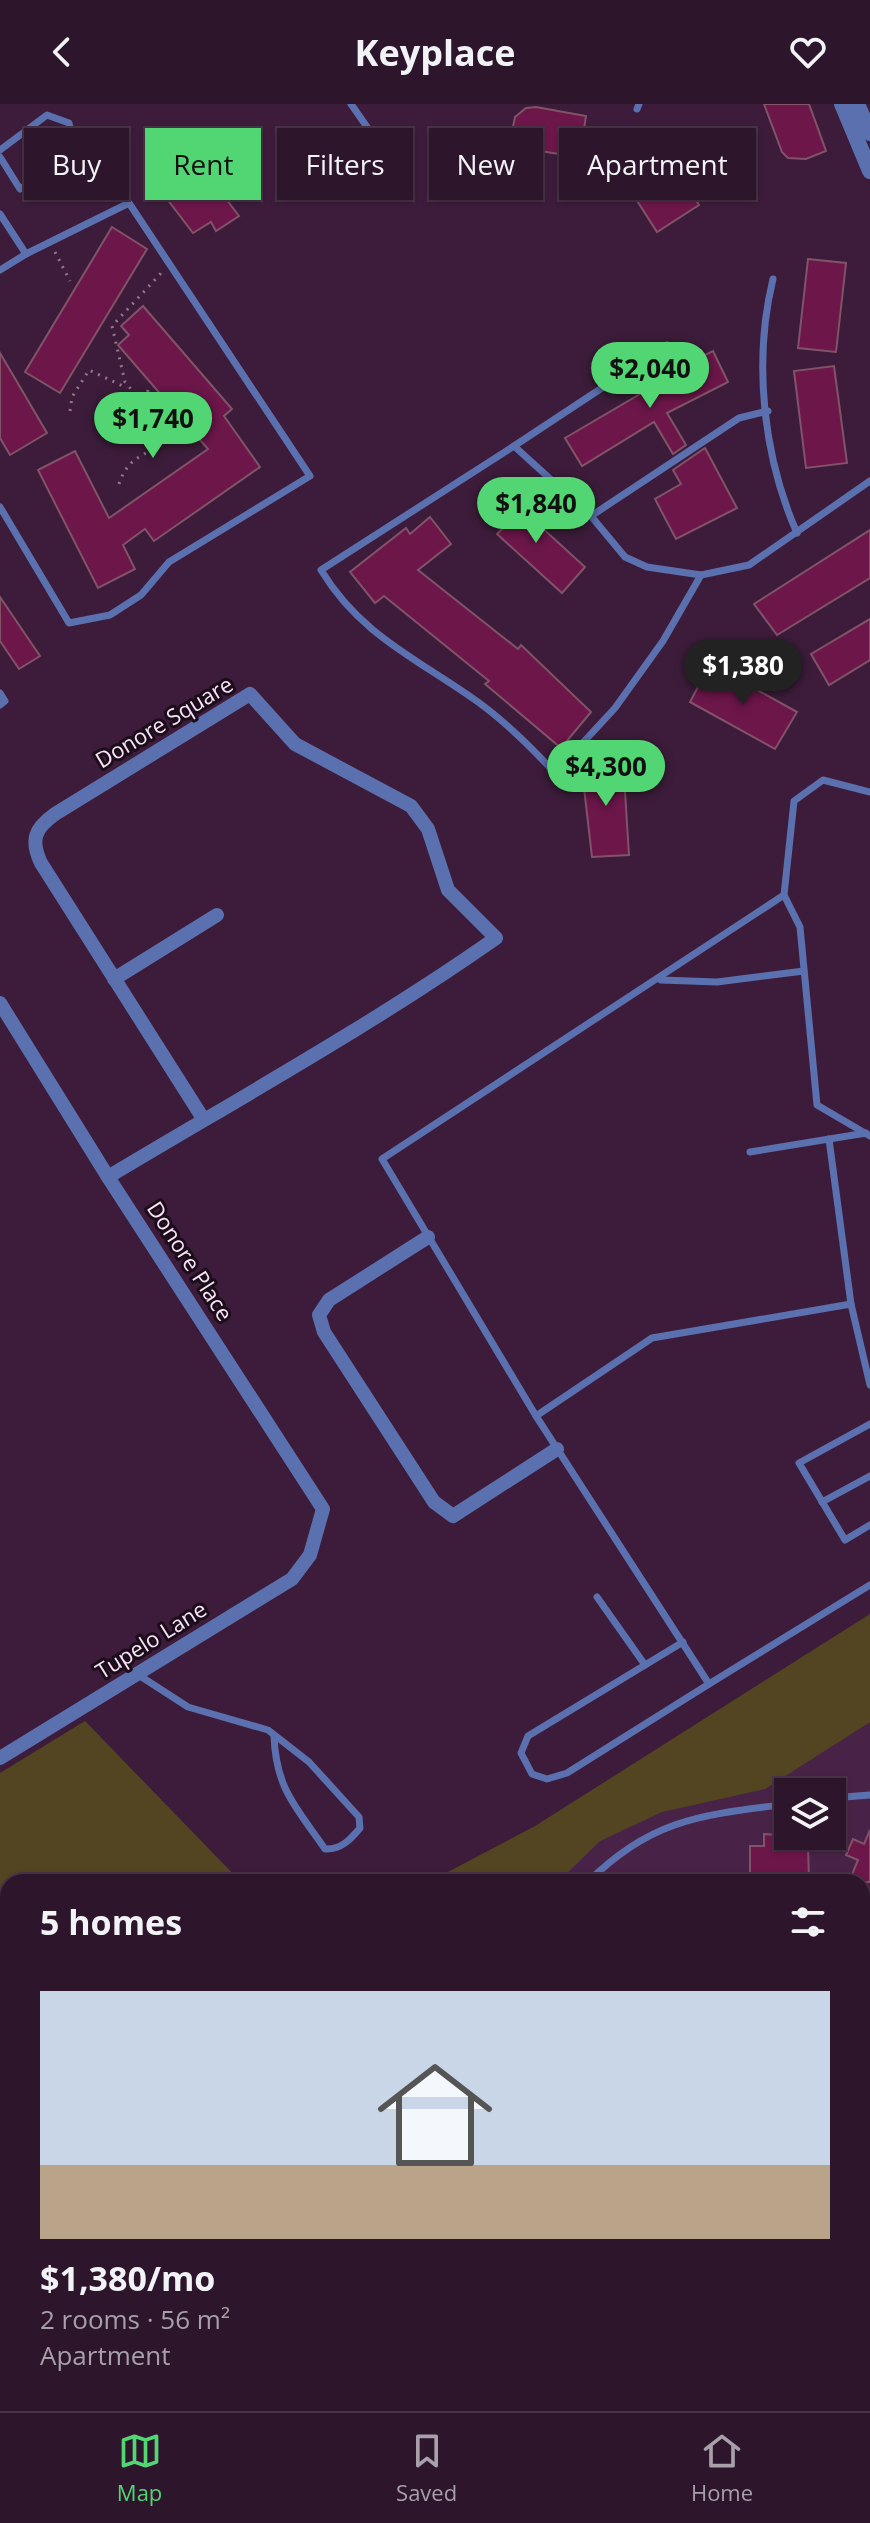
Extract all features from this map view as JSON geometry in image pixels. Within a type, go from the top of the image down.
[{"type":"street","points":[[842,104],[870,171]]},
{"type":"street","points":[[857,104],[870,133]]},
{"type":"street","name":"Donore Square","points":[[108,1177],[204,1120],[447,972],[496,938],[448,890],[428,829],[402,799],[295,744],[250,694],[39,825],[35,833],[36,852],[204,1120]]},
{"type":"street","points":[[114,979],[217,915]]},
{"type":"street","name":"Donore Place","points":[[0,1003],[108,1177],[322,1504],[313,1547]]},
{"type":"street","points":[[428,1237],[329,1300],[319,1315],[324,1332],[434,1502],[453,1516],[557,1449]]},
{"type":"street","name":"Tupelo Lane","points":[[0,1758],[292,1579],[301,1570],[313,1547]]},
{"type":"lane","points":[[351,104],[368,128]]},
{"type":"lane","points":[[0,150],[47,115],[69,123],[76,155],[20,189],[0,157]]},
{"type":"lane","points":[[0,270],[129,203],[310,476],[169,562],[141,595],[110,615],[69,623],[0,507]]},
{"type":"lane","points":[[0,214],[26,254]]},
{"type":"lane","points":[[773,279],[762,349],[762,383],[778,489],[797,533]]},
{"type":"lane","points":[[667,345],[321,570],[338,597],[361,622],[522,737],[555,773],[615,708],[663,641],[701,575]]},
{"type":"lane","points":[[591,516],[739,418],[768,411]]},
{"type":"lane","points":[[514,446],[591,516],[625,557],[647,567],[701,575],[749,565],[870,481]]},
{"type":"lane","points":[[0,693],[5,701],[0,705]]},
{"type":"lane","points":[[868,1134],[817,1105],[800,927],[784,895],[794,801],[823,780],[870,792]]},
{"type":"lane","points":[[709,1684],[536,1416],[382,1159],[784,895]]},
{"type":"lane","points":[[658,979],[717,982],[804,971]]},
{"type":"lane","points":[[750,1152],[868,1134]]},
{"type":"lane","points":[[829,1139],[851,1304],[870,1385]]},
{"type":"lane","points":[[536,1416],[652,1338],[851,1304]]},
{"type":"lane","points":[[870,1424],[799,1463],[845,1540],[870,1525]]},
{"type":"lane","points":[[822,1502],[870,1476]]},
{"type":"lane","points":[[683,1642],[528,1736],[521,1753],[532,1774],[547,1779],[567,1773],[870,1585]]},
{"type":"lane","points":[[597,1597],[645,1665]]},
{"type":"lane","points":[[137,1674],[188,1707],[256,1724],[274,1736],[309,1762],[359,1817],[360,1828],[350,1839],[334,1849],[325,1849],[282,1787],[275,1764],[274,1736]]},
{"type":"lane","points":[[846,1797],[870,1795]]},
{"type":"lane","points":[[598,1874],[637,1842],[668,1825],[774,1806]]},
{"type":"path","points":[[48,243],[63,263],[70,281]]},
{"type":"path","points":[[119,484],[125,466],[132,459],[156,447],[157,430],[127,388],[112,326],[170,265]]},
{"type":"path","points":[[70,411],[72,397],[89,370],[127,388]]},
{"type":"path","points":[[142,407],[150,385]]},
{"type":"path","points":[[146,411],[165,406]]},
{"type":"shaded area","points":[[870,1614],[870,1874],[523,1874]]},
{"type":"shaded area","points":[[870,1614],[870,1722],[782,1778],[774,1778],[774,1783],[765,1789],[662,1812],[600,1841],[566,1874],[444,1874],[535,1826]]},
{"type":"shaded area","points":[[85,1721],[233,1874],[0,1874],[0,1773]]},
{"type":"building","points":[[764,104],[809,104],[826,151],[806,159],[788,158],[782,152]]},
{"type":"building","points":[[526,108],[586,116],[584,128],[559,128],[559,154],[543,151],[543,128],[513,128],[515,117]]},
{"type":"building","points":[[168,200],[227,200],[239,216],[216,231],[211,222],[193,233]]},
{"type":"building","points":[[637,200],[696,200],[699,205],[657,232]]},
{"type":"building","points":[[112,227],[147,249],[60,393],[25,372]]},
{"type":"building","points":[[808,259],[846,263],[836,352],[798,348]]},
{"type":"building","points":[[143,306],[232,409],[224,416],[260,467],[154,541],[145,529],[123,545],[135,569],[98,588],[38,470],[75,451],[109,518],[208,449],[118,345],[129,335],[121,326]]},
{"type":"building","points":[[713,351],[728,382],[667,413],[686,445],[673,454],[654,422],[582,466],[565,438],[657,384],[655,380]]},
{"type":"building","points":[[0,353],[47,433],[10,455],[0,438]]},
{"type":"building","points":[[834,366],[847,463],[806,468],[794,371]]},
{"type":"building","points":[[705,448],[737,508],[676,539],[655,499],[681,484],[673,470]]},
{"type":"building","points":[[505,494],[585,567],[562,593],[497,534],[503,528],[488,514]]},
{"type":"building","points":[[430,517],[451,544],[418,570],[518,649],[521,645],[591,712],[561,748],[485,684],[489,681],[384,596],[375,603],[350,572],[406,528],[410,534]]},
{"type":"building","points":[[870,530],[870,578],[777,635],[754,604]]},
{"type":"building","points":[[0,597],[40,656],[19,669],[0,641]]},
{"type":"building","points":[[870,619],[870,660],[829,685],[811,654]]},
{"type":"building","points":[[710,664],[797,712],[775,749],[690,702]]},
{"type":"building","points":[[623,760],[629,855],[592,857],[581,762]]},
{"type":"building","points":[[870,1830],[870,1874],[852,1874],[858,1860],[846,1855],[853,1839],[864,1844]]},
{"type":"building","points":[[764,1834],[774,1835],[774,1850],[808,1850],[809,1874],[750,1874],[750,1846],[764,1846]]}]
